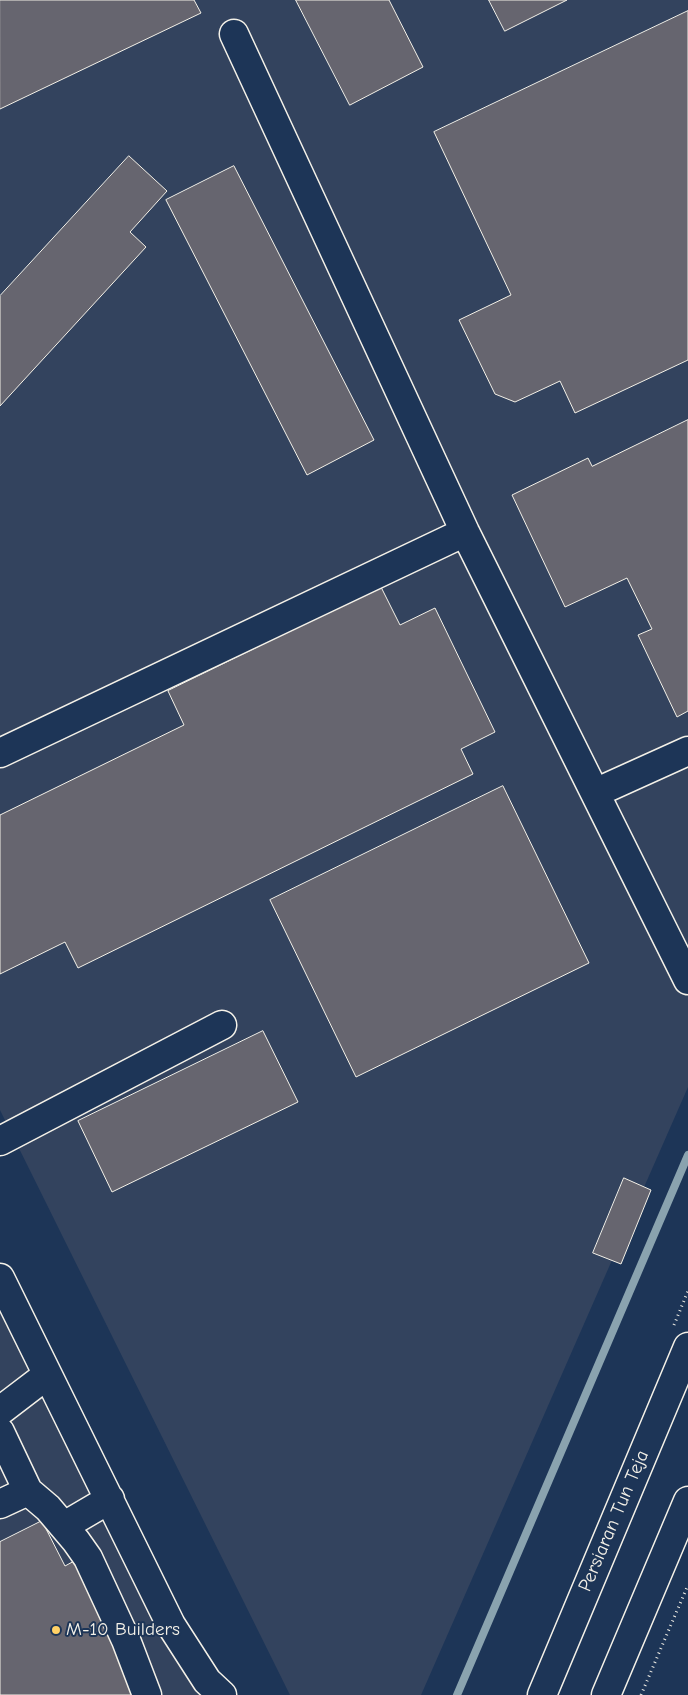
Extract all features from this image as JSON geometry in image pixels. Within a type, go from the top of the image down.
[{"type":"main road","points":[[234,34],[465,532],[688,980]]},
{"type":"main road","points":[[0,753],[465,532]]},
{"type":"main road","points":[[595,793],[688,751]]},
{"type":"main road","points":[[0,1141],[222,1026]]},
{"type":"main road","points":[[0,1278],[171,1625],[208,1681],[222,1695]]},
{"type":"main road","name":"Persiaran Tun Teja","points":[[542,1695],[688,1347]]},
{"type":"main road","points":[[0,1411],[47,1375]]},
{"type":"main road","points":[[0,1432],[28,1491],[48,1508],[88,1558],[126,1640],[147,1695]]},
{"type":"main road","points":[[0,1504],[28,1491]]},
{"type":"main road","points":[[64,1526],[110,1499]]},
{"type":"main road","points":[[606,1695],[688,1501]]},
{"type":"path","points":[[641,1695],[688,1585]]},
{"type":"shaded area","points":[[0,0],[688,0],[688,1087],[421,1695],[290,1695],[0,1110]]},
{"type":"shaded area","points":[[0,1302],[199,1695],[0,1695]]},
{"type":"building","points":[[0,0],[194,0],[201,13],[0,109]]},
{"type":"building","points":[[296,0],[389,0],[423,67],[350,105]]},
{"type":"building","points":[[489,0],[567,0],[505,31]]},
{"type":"building","points":[[688,11],[688,360],[575,413],[560,381],[515,402],[495,394],[459,320],[511,295],[434,132]]},
{"type":"building","points":[[129,156],[167,191],[130,232],[146,247],[0,406],[0,296]]},
{"type":"building","points":[[234,166],[374,440],[307,475],[166,200]]},
{"type":"building","points":[[688,420],[688,711],[677,717],[638,635],[652,629],[627,578],[565,607],[512,495],[588,458],[592,466]]},
{"type":"building","points":[[381,587],[400,625],[435,608],[495,732],[461,749],[473,774],[78,968],[65,942],[0,974],[0,815],[184,725],[168,691]]},
{"type":"building","points":[[503,786],[589,963],[356,1077],[270,900]]},
{"type":"building","points":[[263,1031],[298,1102],[112,1192],[78,1121]]},
{"type":"building","points":[[624,1178],[651,1190],[621,1264],[593,1253]]},
{"type":"building","name":"M-10 Builders","points":[[42,1521],[65,1566],[76,1560],[144,1695],[0,1695],[0,1542]]},
{"type":"waterway","points":[[457,1695],[688,1155]]},
{"type":"place","name":"M-10 Builders","points":[[56,1630]]}]
